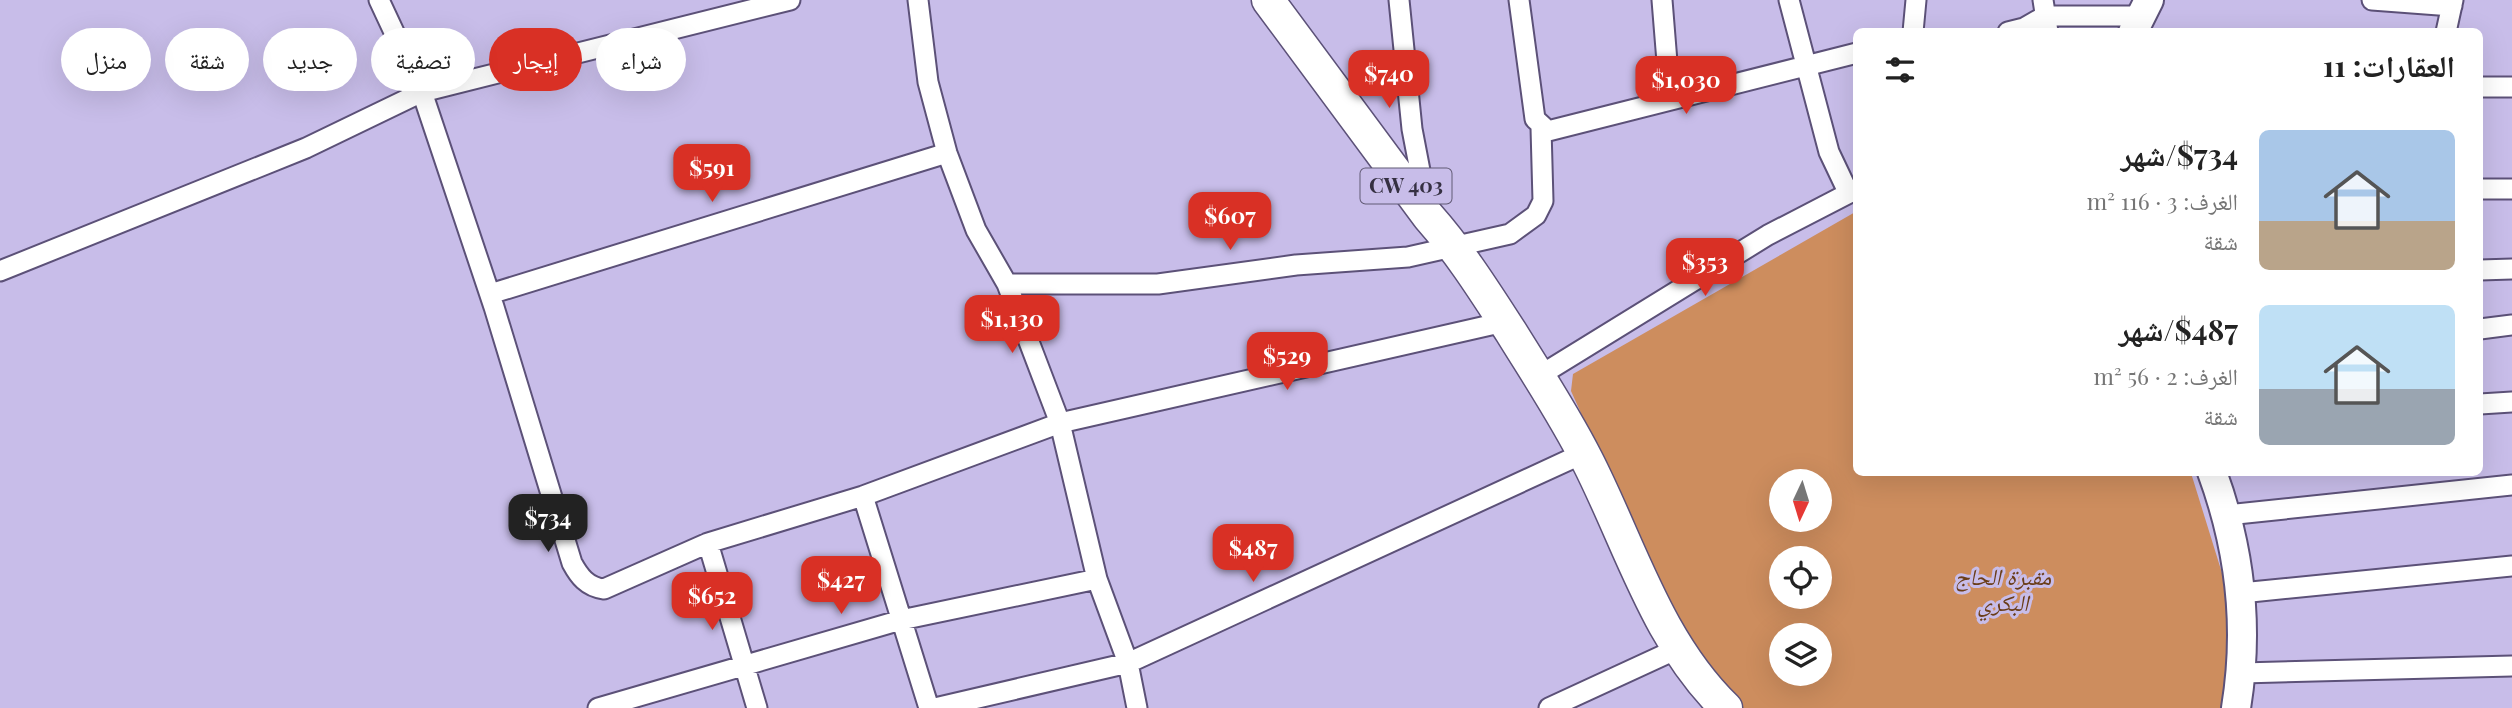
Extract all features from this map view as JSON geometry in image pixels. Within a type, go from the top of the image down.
[{"type":"main road","name":"CW 403","points":[[1268,0],[1428,216],[1457,248],[1539,376],[1587,459],[1671,639],[1726,708]]},
{"type":"main road","name":"CW 403","points":[[1539,376],[1571,459],[1642,614],[1666,654],[1709,708]]},
{"type":"street","points":[[379,0],[422,92],[489,294],[572,563],[580,576],[591,586],[604,589],[708,543],[863,496],[1060,423],[1504,322]]},
{"type":"street","points":[[0,271],[306,148],[422,92],[790,0]]},
{"type":"street","points":[[918,0],[928,82],[947,153],[976,230],[1007,285],[1060,423],[1097,579],[1128,663],[1137,708]]},
{"type":"street","points":[[1399,0],[1412,129],[1428,216]]},
{"type":"street","points":[[1007,285],[1158,284],[1242,271],[1408,257],[1510,234],[1536,215],[1543,201],[1545,186],[1541,128],[1535,119],[1519,0]]},
{"type":"street","points":[[1662,0],[1670,99]]},
{"type":"street","points":[[1539,376],[1768,235],[1853,190],[1829,152],[1789,0]]},
{"type":"street","points":[[1913,28],[1916,0]]},
{"type":"street","points":[[2372,0],[2453,3],[2447,28]]},
{"type":"street","points":[[2024,28],[2045,16],[2141,16]]},
{"type":"street","points":[[1541,128],[1548,131],[1853,54]]},
{"type":"street","points":[[2483,87],[2512,87]]},
{"type":"street","points":[[489,294],[947,153]]},
{"type":"street","points":[[2483,189],[2512,189]]},
{"type":"street","points":[[2483,270],[2512,269]]},
{"type":"street","points":[[2483,329],[2512,325]]},
{"type":"street","points":[[2483,404],[2512,402]]},
{"type":"street","points":[[935,708],[1128,663],[1571,459]]},
{"type":"street","points":[[2219,477],[2241,593],[2242,673],[2236,708]]},
{"type":"street","points":[[2227,515],[2512,485]]},
{"type":"street","points":[[863,496],[929,708]]},
{"type":"street","points":[[708,543],[757,708]]},
{"type":"street","points":[[2241,593],[2512,566]]},
{"type":"street","points":[[598,708],[901,620],[1097,579]]},
{"type":"street","points":[[1549,708],[1666,654]]},
{"type":"street","points":[[2242,673],[2512,666]]},
{"type":"green space","name":"مقبرة الحاج البكري","points":[[1853,213],[1853,476],[2192,476],[2222,573],[2231,624],[2222,708],[1735,708],[1686,647],[1571,391],[1573,374]]}]
